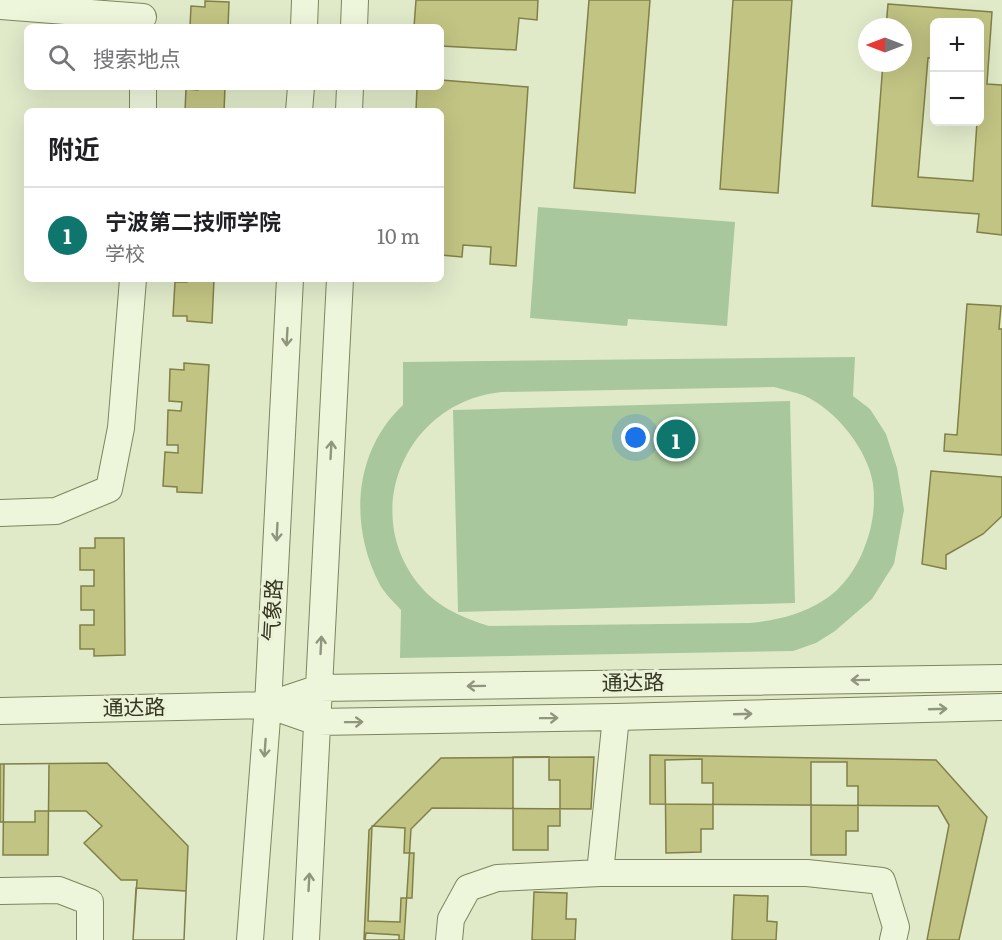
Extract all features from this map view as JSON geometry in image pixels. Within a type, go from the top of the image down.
[{"type":"street","points":[[304,24],[305,0]]},
{"type":"street","points":[[354,24],[355,0]]},
{"type":"street","points":[[0,6],[144,15]]},
{"type":"street","points":[[143,90],[143,108]]},
{"type":"street","points":[[299,108],[301,90]]},
{"type":"street","points":[[349,108],[350,90]]},
{"type":"street","points":[[0,513],[56,511],[109,489],[121,428],[133,282]]},
{"type":"street","name":"气象路","points":[[250,940],[268,705],[290,282]]},
{"type":"street","points":[[306,940],[340,282]]},
{"type":"street","name":"通达路","points":[[0,711],[268,705],[319,688],[1002,678]]},
{"type":"street","name":"通达路","points":[[268,705],[317,722],[1002,707]]},
{"type":"street","points":[[600,873],[616,717]]},
{"type":"street","points":[[449,940],[451,919],[468,888],[497,878],[600,873],[807,873],[882,881],[896,927],[893,940]]},
{"type":"street","points":[[0,891],[59,890],[90,902],[90,940]]},
{"type":"green space","points":[[538,207],[735,222],[727,326],[628,319],[627,326],[530,318]]},
{"type":"green space","points":[[855,357],[853,396],[870,409],[886,434],[897,468],[904,510],[894,564],[872,599],[835,631],[816,643],[793,651],[400,658],[401,610],[380,585],[370,562],[363,539],[360,515],[361,490],[374,445],[386,424],[403,405],[403,362]],"holes":[[[774,387],[817,402],[839,421],[849,432],[865,458],[873,484],[874,510],[871,527],[860,558],[836,591],[807,610],[750,623],[489,626],[461,616],[436,601],[422,588],[403,559],[394,527],[393,496],[402,466],[417,438],[440,416],[468,400],[502,392]]]},
{"type":"green space","points":[[790,401],[795,603],[458,612],[453,410]]},
{"type":"building","points":[[416,0],[538,0],[537,20],[519,18],[516,50],[444,46],[444,24],[414,24]]},
{"type":"building","points":[[589,0],[650,0],[635,193],[574,188]]},
{"type":"building","points":[[733,0],[792,0],[778,193],[720,189]]},
{"type":"building","points":[[205,1],[229,2],[228,24],[190,24],[191,6],[205,7]]},
{"type":"building","points":[[888,4],[992,12],[987,84],[1002,85],[1002,235],[977,232],[979,214],[872,206],[882,72],[912,72],[912,18],[887,18]]},
{"type":"building","points":[[444,80],[528,87],[516,266],[490,264],[491,247],[463,245],[462,257],[444,255],[444,108],[416,108],[417,90],[444,90]]},
{"type":"building","points":[[186,90],[225,90],[224,108],[185,108]]},
{"type":"building","points":[[175,282],[214,282],[212,323],[187,321],[187,316],[173,316]]},
{"type":"building","points":[[967,304],[1001,306],[999,329],[1002,329],[1002,455],[944,451],[945,434],[957,435]]},
{"type":"building","points":[[184,363],[209,365],[202,493],[177,492],[177,487],[163,486],[165,452],[178,453],[178,445],[167,445],[168,410],[181,411],[182,402],[169,401],[170,369],[184,370]]},
{"type":"building","points":[[931,471],[1002,477],[1002,516],[983,534],[946,555],[946,569],[922,564]]},
{"type":"building","points":[[95,538],[124,538],[125,655],[94,656],[94,649],[80,649],[80,625],[94,625],[94,610],[81,610],[81,586],[94,586],[94,570],[80,570],[80,548],[95,548]]},
{"type":"building","points":[[650,755],[936,760],[987,817],[959,940],[927,940],[949,825],[938,806],[650,804]]},
{"type":"building","points":[[513,757],[549,757],[549,780],[560,780],[560,826],[548,826],[548,850],[513,850]]},
{"type":"building","points":[[594,757],[591,809],[432,808],[411,829],[404,940],[364,940],[369,830],[441,758]]},
{"type":"building","points":[[702,759],[702,783],[713,783],[713,829],[701,829],[701,852],[666,853],[665,760]]},
{"type":"building","points":[[811,762],[847,762],[847,786],[858,786],[858,831],[846,831],[846,855],[811,855]]},
{"type":"building","points":[[107,763],[188,846],[184,940],[133,940],[137,880],[121,880],[84,843],[102,826],[86,811],[35,811],[35,822],[0,822],[0,764]]},
{"type":"building","points":[[4,764],[49,764],[48,855],[3,855]]},
{"type":"building","points":[[372,826],[405,828],[404,853],[414,853],[412,898],[401,898],[400,922],[368,921]]},
{"type":"building","points":[[136,888],[186,891],[184,940],[133,940]]},
{"type":"building","points":[[534,892],[567,893],[566,919],[576,919],[575,940],[532,940]]},
{"type":"building","points":[[734,895],[768,896],[767,921],[777,922],[776,940],[732,940]]},
{"type":"building","points":[[366,933],[399,935],[399,940],[365,940]]},
{"type":"place","name":"宁波第二技师学院","points":[[676,439]]}]
